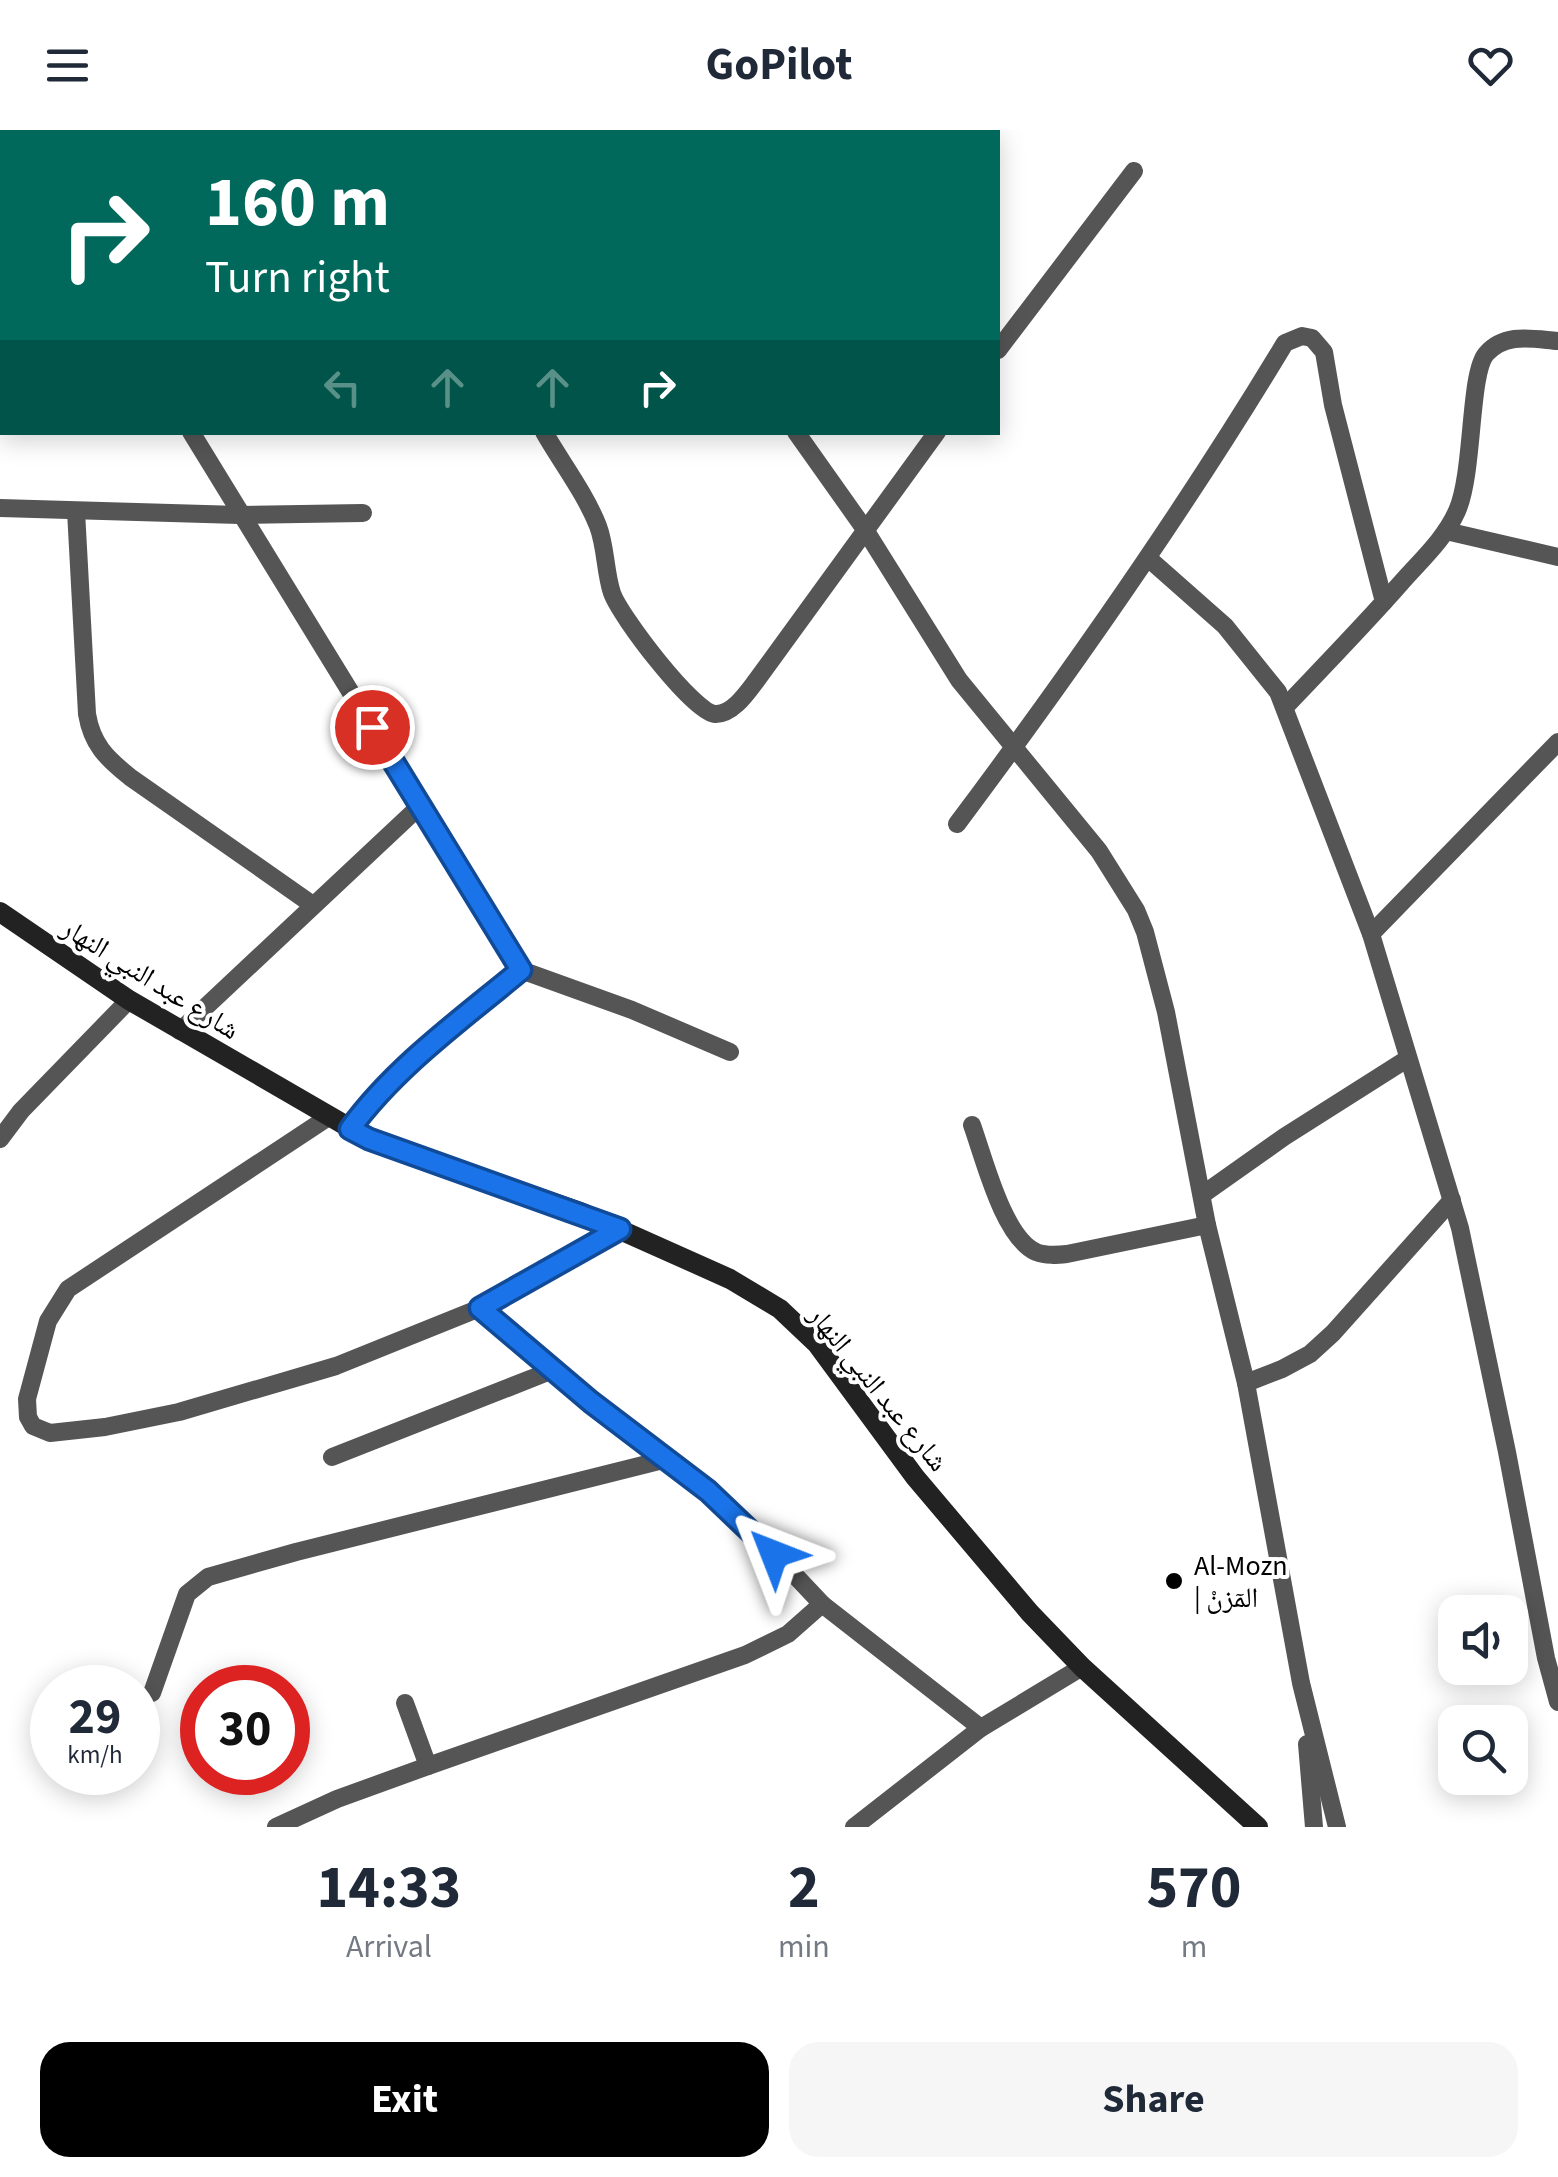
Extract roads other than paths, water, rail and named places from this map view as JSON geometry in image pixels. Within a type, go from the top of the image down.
[{"type":"street","points":[[1000,347],[1134,170]]},
{"type":"street","points":[[957,824],[1148,558],[1224,445],[1285,344],[1302,336],[1319,344],[1324,352],[1384,602]]},
{"type":"street","points":[[1285,707],[1446,531],[1461,500],[1470,467],[1483,357],[1498,344],[1518,338],[1558,341]]},
{"type":"street","points":[[193,435],[521,970],[632,1010],[730,1052]]},
{"type":"street","points":[[546,435],[598,526],[612,591],[621,610],[680,686],[712,714],[731,708],[750,689],[934,435]]},
{"type":"street","points":[[798,435],[864,528],[959,680],[1099,850],[1140,921],[1162,996],[1207,1225],[1246,1383],[1301,1684],[1337,1827]]},
{"type":"street","points":[[0,508],[239,515],[363,513]]},
{"type":"street","points":[[76,511],[86,714],[94,742],[130,777],[312,905]]},
{"type":"street","points":[[1446,531],[1558,557]]},
{"type":"street","points":[[1148,558],[1232,635],[1270,678],[1285,707],[1371,934],[1452,1200],[1473,1284],[1558,1702]]},
{"type":"street","points":[[1371,934],[1558,742]]},
{"type":"street","points":[[180,1031],[422,804]]},
{"type":"street","name":"شارع عبد النبي النهار","points":[[0,912],[129,1000],[327,1118],[384,1145],[620,1229],[756,1292],[817,1344],[915,1477],[980,1557],[1082,1667],[1258,1827]]},
{"type":"street","points":[[350,1129],[405,1069],[521,970]]},
{"type":"street","points":[[0,1138],[129,1000]]},
{"type":"street","points":[[1202,1195],[1284,1137],[1407,1060]]},
{"type":"street","points":[[327,1118],[68,1289],[48,1320],[26,1398],[33,1426],[59,1433],[179,1412],[336,1366],[480,1308],[620,1229]]},
{"type":"street","points":[[972,1125],[1007,1218],[1016,1235],[1036,1252],[1067,1254],[1207,1225]]},
{"type":"street","points":[[1246,1383],[1282,1370],[1310,1354],[1452,1200]]},
{"type":"street","points":[[480,1308],[757,1534],[822,1604],[981,1728]]},
{"type":"street","points":[[332,1457],[553,1370]]},
{"type":"street","points":[[160,1670],[187,1594],[208,1577],[667,1458]]},
{"type":"street","points":[[276,1827],[337,1799],[745,1656],[788,1634],[822,1604]]},
{"type":"street","points":[[854,1827],[981,1728],[1082,1667]]},
{"type":"street","points":[[1301,1684],[1314,1827]]},
{"type":"street","points":[[405,1703],[428,1766]]},
{"type":"place","name":"Al-Mozn | المٓزنْ","points":[[1174,1581]]}]
